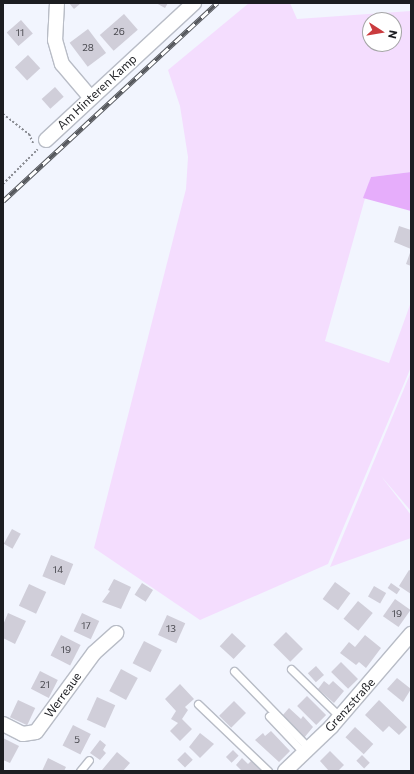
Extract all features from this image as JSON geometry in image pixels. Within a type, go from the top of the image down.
[{"type":"street","points":[[57,3],[55,40],[62,64],[90,98]]},
{"type":"street","name":"Am Hinteren Kamp","points":[[46,140],[194,3]]},
{"type":"street","name":"Werreaue","points":[[3,724],[23,734],[36,732],[94,653],[116,633]]},
{"type":"street","name":"Grenzstraße","points":[[285,771],[340,717],[411,634]]},
{"type":"lane","points":[[291,669],[340,717]]},
{"type":"lane","points":[[234,671],[306,750]]},
{"type":"lane","points":[[198,704],[268,771]]},
{"type":"lane","points":[[269,716],[306,750]]},
{"type":"lane","points":[[80,771],[89,760]]},
{"type":"path","points":[[3,114],[30,134],[36,152]]},
{"type":"path","points":[[3,184],[36,152],[46,140]]},
{"type":"shaded area","points":[[249,3],[290,3],[297,19],[362,14],[362,52],[402,52],[402,12],[397,12],[411,11],[411,172],[371,177],[325,341],[389,363],[411,302],[411,367],[328,564],[200,620],[94,548],[186,189],[188,157],[180,106],[168,70]]},
{"type":"shaded area","points":[[411,172],[411,211],[363,198],[371,177]]},
{"type":"shaded area","points":[[411,372],[411,511],[381,476],[411,515],[411,538],[330,567]]},
{"type":"building","points":[[69,3],[81,3],[74,9]]},
{"type":"building","points":[[156,3],[168,3],[165,8]]},
{"type":"building","points":[[124,14],[138,30],[114,51],[100,35]]},
{"type":"building","points":[[21,20],[33,34],[18,46],[7,32]]},
{"type":"building","points":[[88,29],[106,53],[88,67],[70,43]]},
{"type":"building","points":[[28,55],[40,68],[27,80],[15,67]]},
{"type":"building","points":[[55,87],[64,97],[50,109],[42,99]]},
{"type":"building","points":[[399,226],[411,230],[411,249],[394,242]]},
{"type":"building","points":[[411,250],[411,266],[406,264]]},
{"type":"building","points":[[12,529],[21,534],[13,549],[4,544]]},
{"type":"building","points":[[51,555],[73,564],[65,585],[42,576]]},
{"type":"building","points":[[409,570],[411,571],[411,594],[399,586]]},
{"type":"building","points":[[114,579],[131,587],[121,609],[102,602],[110,591],[108,590]]},
{"type":"building","points":[[335,582],[350,593],[338,610],[323,599]]},
{"type":"building","points":[[142,583],[153,590],[146,602],[135,595]]},
{"type":"building","points":[[391,583],[400,589],[397,594],[388,588]]},
{"type":"building","points":[[29,584],[46,592],[36,614],[19,606]]},
{"type":"building","points":[[374,586],[386,593],[380,603],[368,596]]},
{"type":"building","points":[[395,599],[411,610],[399,627],[383,616]]},
{"type":"building","points":[[358,601],[373,613],[358,631],[344,619]]},
{"type":"building","points":[[8,613],[26,621],[15,644],[3,638],[3,625]]},
{"type":"building","points":[[82,613],[99,621],[91,639],[74,631]]},
{"type":"building","points":[[167,615],[185,623],[176,643],[158,635]]},
{"type":"building","points":[[286,632],[303,649],[290,662],[273,645]]},
{"type":"building","points":[[232,633],[246,646],[234,659],[220,646]]},
{"type":"building","points":[[61,635],[81,645],[70,665],[51,655]]},
{"type":"building","points":[[365,635],[381,648],[366,668],[359,662],[356,665],[340,653],[349,642],[355,647]]},
{"type":"building","points":[[144,641],[162,650],[150,672],[133,663]]},
{"type":"building","points":[[341,662],[358,679],[348,689],[331,672]]},
{"type":"building","points":[[316,666],[324,675],[316,682],[308,673]]},
{"type":"building","points":[[121,669],[138,678],[126,700],[109,691]]},
{"type":"building","points":[[40,671],[58,680],[49,698],[31,689]]},
{"type":"building","points":[[397,678],[411,689],[403,702],[387,689]]},
{"type":"building","points":[[324,681],[329,685],[333,681],[344,691],[334,703],[318,689]]},
{"type":"building","points":[[180,684],[194,699],[185,707],[188,710],[182,719],[192,729],[180,741],[170,731],[178,723],[171,719],[176,711],[165,699]]},
{"type":"building","points":[[307,696],[326,715],[316,725],[297,706]]},
{"type":"building","points":[[97,697],[115,705],[105,728],[87,720]]},
{"type":"building","points":[[18,700],[35,708],[27,725],[10,717]]},
{"type":"building","points":[[379,700],[407,727],[399,735],[389,726],[383,732],[365,715]]},
{"type":"building","points":[[234,701],[246,713],[231,728],[219,716]]},
{"type":"building","points":[[289,708],[301,719],[303,716],[313,727],[304,738],[282,716]]},
{"type":"building","points":[[73,725],[91,734],[80,755],[63,745]]},
{"type":"building","points":[[355,727],[373,744],[364,754],[345,737]]},
{"type":"building","points":[[271,731],[290,751],[279,762],[255,740],[263,733],[265,736]]},
{"type":"building","points":[[200,733],[214,744],[200,758],[189,747]]},
{"type":"building","points":[[3,738],[19,746],[10,763],[3,760]]},
{"type":"building","points":[[100,740],[106,745],[103,750],[106,753],[100,760],[90,753]]},
{"type":"building","points":[[233,750],[239,756],[232,763],[226,757]]},
{"type":"building","points":[[330,751],[344,765],[338,771],[329,771],[320,761]]},
{"type":"building","points":[[117,752],[130,763],[123,771],[102,770]]},
{"type":"building","points":[[185,752],[193,760],[185,768],[177,760]]},
{"type":"building","points":[[362,755],[370,763],[364,768],[356,761]]},
{"type":"building","points":[[48,758],[66,767],[64,771],[42,771]]},
{"type":"building","points":[[242,758],[248,764],[253,759],[265,771],[242,771],[236,765]]},
{"type":"railway","points":[[3,201],[217,3]]}]
